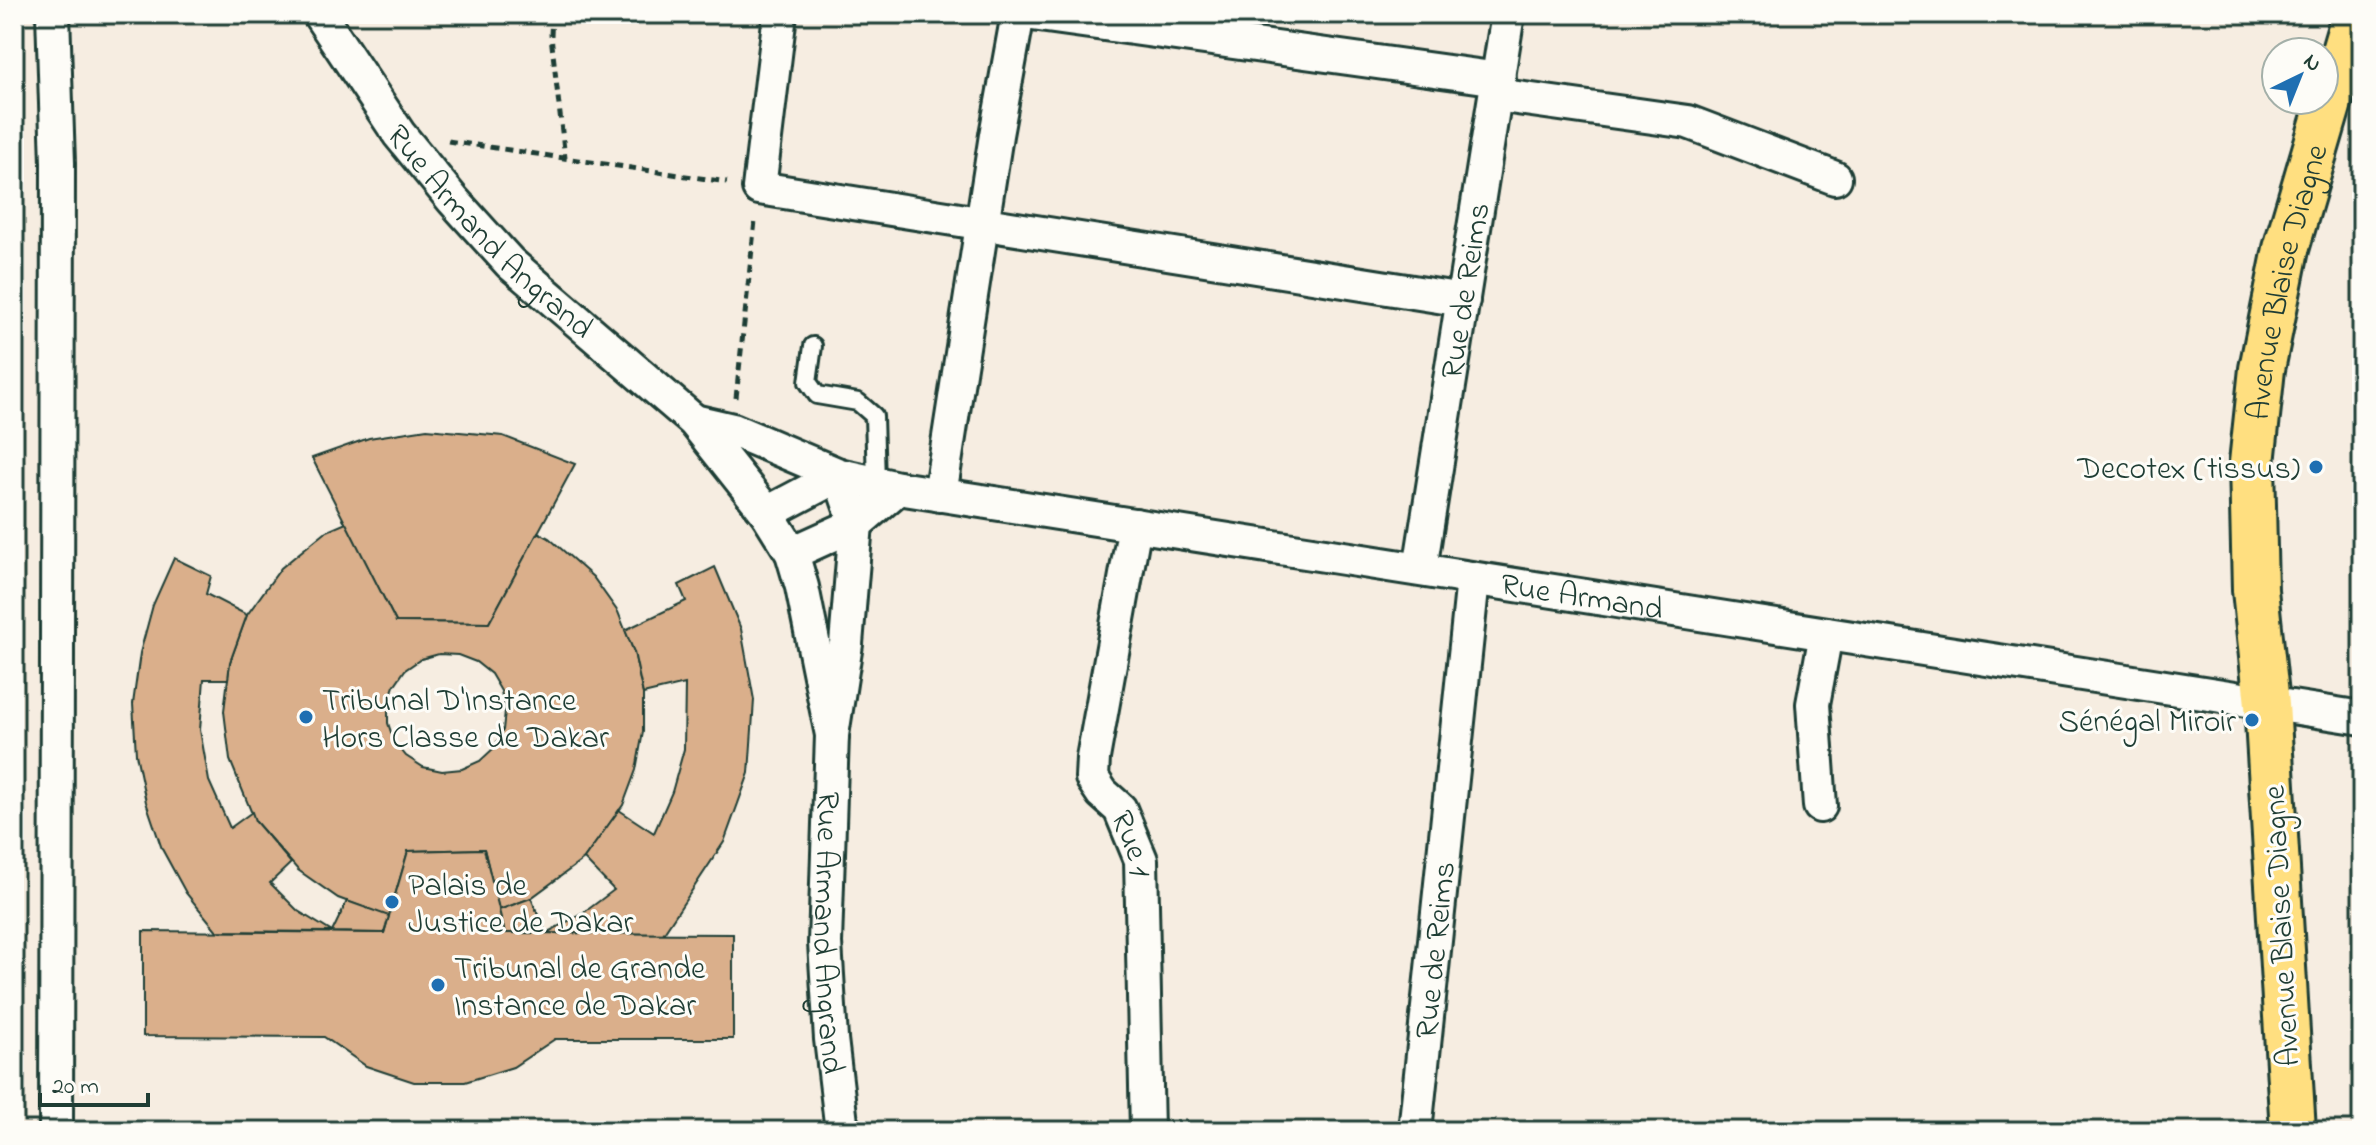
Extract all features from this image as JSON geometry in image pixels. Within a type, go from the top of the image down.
[{"type":"main road","name":"Avenue Blaise Diagne","points":[[2293,1131],[2267,704],[2255,590],[2252,463],[2262,369],[2286,249],[2355,14]]},
{"type":"street","points":[[53,14],[58,163],[56,1131]]},
{"type":"street","name":"Rue Armand Angrand","points":[[319,14],[399,134],[453,200],[510,263],[694,421],[767,513],[792,553],[802,587],[832,735]]},
{"type":"street","points":[[780,14],[759,188],[1463,300]]},
{"type":"street","points":[[940,495],[1018,14]]},
{"type":"street","points":[[1032,14],[1498,87],[1688,122],[1835,178]]},
{"type":"street","name":"Rue de Reims","points":[[1420,569],[1508,14]]},
{"type":"street","name":"Rue Armand Angrand","points":[[694,421],[733,430],[839,475],[856,524],[846,644],[832,735],[825,943],[831,1039],[842,1131]]},
{"type":"street","points":[[767,513],[839,475]]},
{"type":"street","name":"Rue Armand","points":[[839,475],[940,495],[2362,718]]},
{"type":"street","points":[[792,553],[856,524],[887,485]]},
{"type":"street","name":"Rue 1","points":[[1135,525],[1092,778],[1102,793],[1120,809],[1141,860],[1147,1131]]},
{"type":"street","name":"Rue de Reims","points":[[1415,1131],[1473,579]]},
{"type":"street","points":[[1820,806],[1813,704],[1826,634]]},
{"type":"lane","points":[[813,346],[808,382],[817,395],[858,402],[874,416],[887,485]]},
{"type":"path","points":[[552,14],[551,36],[565,158]]},
{"type":"path","points":[[399,134],[759,188],[733,430]]},
{"type":"building","points":[[427,429],[503,436],[575,464],[489,623],[396,622],[312,458],[369,438]]},
{"type":"building","name":"Tribunal D'Instance Hors Classe de Dakar","points":[[346,523],[396,622],[489,623],[538,532],[593,577],[618,612],[634,652],[643,694],[643,732],[636,770],[623,805],[584,859],[531,898],[499,910],[484,849],[408,851],[389,916],[384,915],[338,898],[298,870],[255,821],[230,760],[224,711],[230,662],[247,615],[281,568],[325,532]],"holes":[[[439,654],[458,655],[476,662],[491,674],[501,691],[505,711],[503,730],[494,748],[480,761],[462,769],[442,771],[423,767],[406,756],[394,741],[388,723],[388,704],[394,686],[405,670],[421,659]]]},
{"type":"building","points":[[174,558],[211,576],[206,594],[247,615],[230,662],[228,679],[204,679],[200,730],[209,781],[230,828],[252,812],[255,821],[291,863],[270,883],[298,911],[332,932],[217,931],[186,893],[162,849],[146,802],[136,754],[133,704],[140,653],[153,605]]},
{"type":"building","points":[[715,567],[741,629],[754,700],[749,773],[724,842],[663,934],[546,933],[582,914],[614,890],[584,859],[619,810],[654,833],[672,792],[684,749],[685,684],[643,694],[634,652],[625,630],[686,601],[679,585]]},
{"type":"building","name":"Tribunal de Grande Instance de Dakar","points":[[484,849],[505,933],[733,934],[733,1039],[555,1039],[513,1067],[465,1082],[414,1082],[366,1066],[324,1037],[143,1036],[143,931],[384,933],[408,851]]},
{"type":"building","points":[[531,898],[546,933],[505,933],[499,910]]},
{"type":"building","points":[[347,901],[389,916],[384,933],[332,932]]},
{"type":"place","name":"Decotex (tissus)","points":[[2316,467]]},
{"type":"place","name":"Tribunal D'Instance Hors Classe de Dakar","points":[[306,717]]},
{"type":"place","name":"Sénégal Miroir","points":[[2252,720]]},
{"type":"place","name":"Palais de Justice de Dakar","points":[[392,902]]},
{"type":"place","name":"Tribunal de Grande Instance de Dakar","points":[[438,985]]}]
